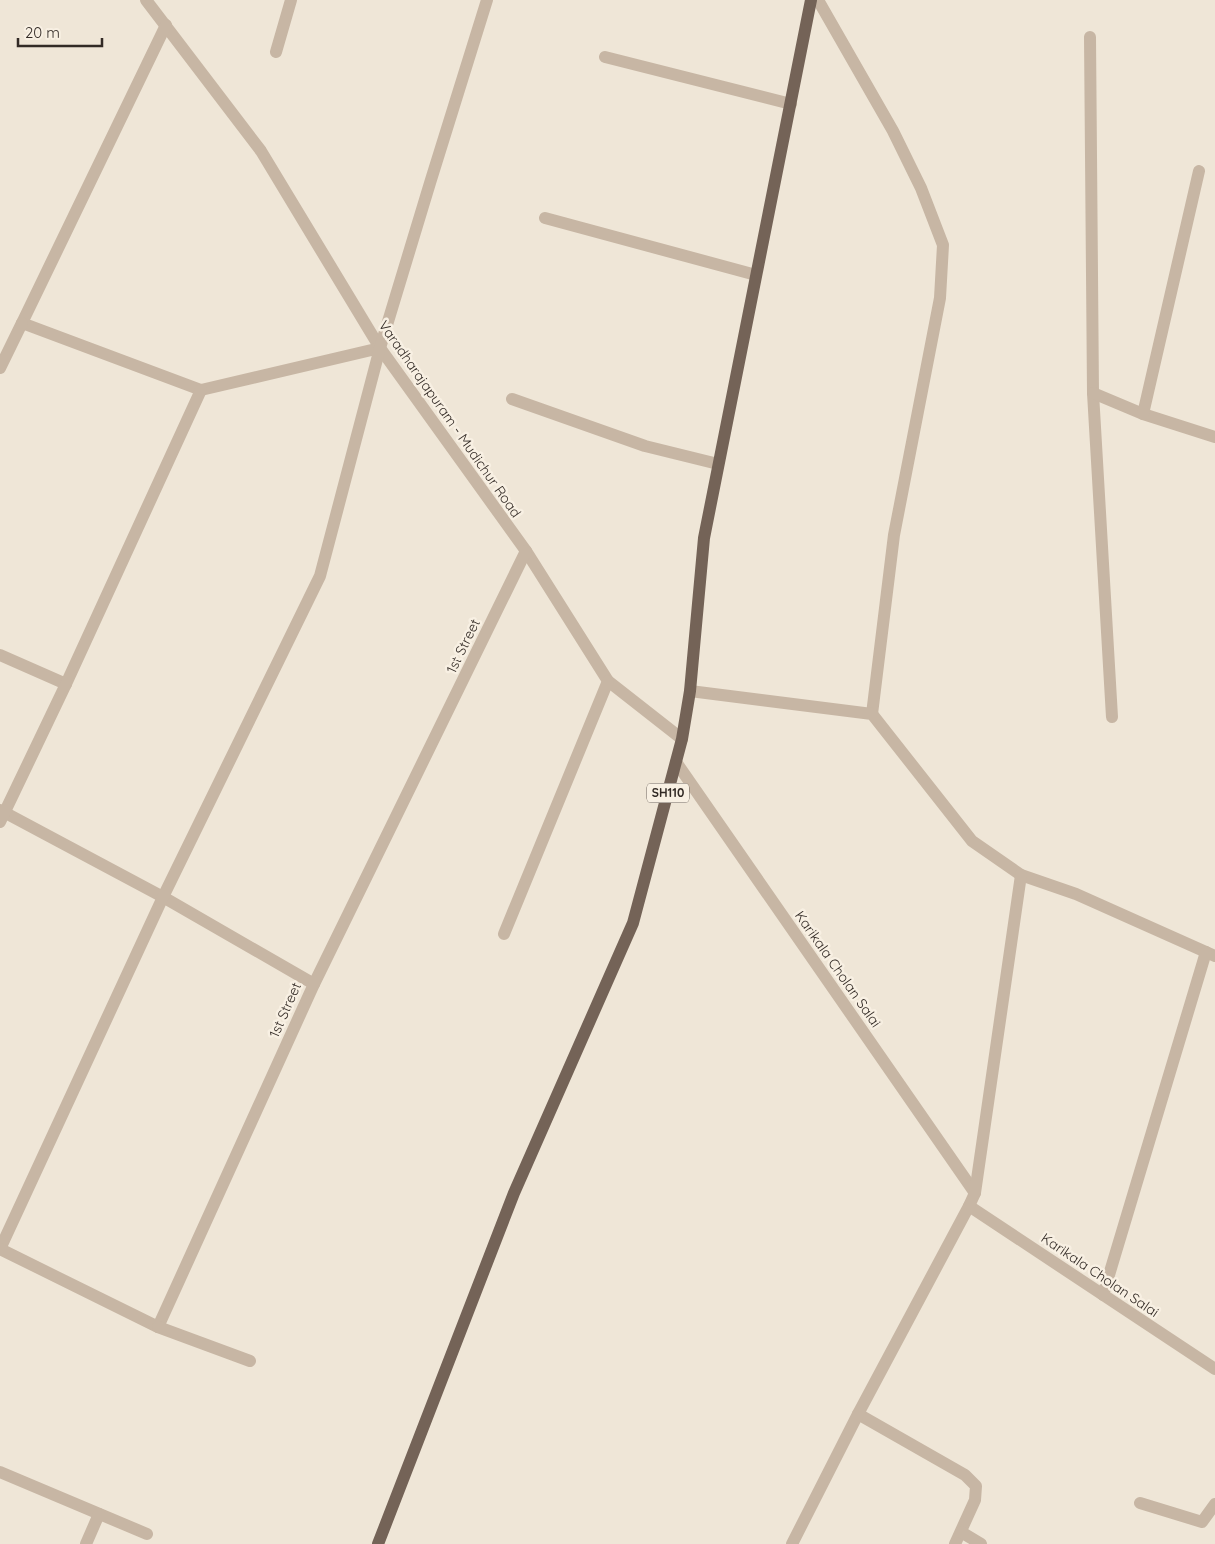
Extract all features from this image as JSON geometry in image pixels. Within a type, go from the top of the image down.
[{"type":"main road","name":"SH110","points":[[378,1544],[514,1193],[633,923],[682,739],[690,691],[704,538],[812,0]]},
{"type":"street","name":"Varadharajapuram - Mudichur Road","points":[[146,0],[261,151],[380,348],[526,551],[608,681],[682,739]]},
{"type":"street","points":[[276,52],[291,0]]},
{"type":"street","points":[[250,1361],[158,1327],[0,1249],[163,897],[320,576],[380,348],[487,0]]},
{"type":"street","points":[[818,0],[893,131],[921,188],[944,245],[940,298],[928,368],[894,535],[872,714]]},
{"type":"street","points":[[0,368],[166,25]]},
{"type":"street","points":[[1090,37],[1093,393],[1112,717]]},
{"type":"street","points":[[605,57],[791,104]]},
{"type":"street","points":[[1143,414],[1199,171]]},
{"type":"street","points":[[545,218],[756,275]]},
{"type":"street","points":[[22,324],[201,390],[380,348]]},
{"type":"street","points":[[201,390],[66,684],[1,815],[163,897],[314,984]]},
{"type":"street","points":[[1093,393],[1143,414],[1215,437]]},
{"type":"street","points":[[512,399],[645,446],[718,464]]},
{"type":"street","name":"1st Street","points":[[158,1327],[314,984],[526,551]]},
{"type":"street","points":[[0,655],[66,684]]},
{"type":"street","points":[[504,934],[608,681]]},
{"type":"street","points":[[690,691],[872,714],[972,841],[1021,874],[1076,894],[1210,954],[1103,1295]]},
{"type":"street","name":"Karikala Cholan Salai","points":[[676,762],[975,1193]]},
{"type":"street","points":[[792,1544],[858,1414],[975,1193],[1021,874]]},
{"type":"street","name":"Karikala Cholan Salai","points":[[969,1206],[1215,1369]]},
{"type":"street","points":[[858,1414],[965,1475],[976,1486],[975,1500],[955,1544]]},
{"type":"street","points":[[0,1472],[147,1534]]},
{"type":"street","points":[[1140,1503],[1202,1522],[1215,1504]]},
{"type":"street","points":[[86,1544],[99,1514]]},
{"type":"street","points":[[961,1532],[982,1544]]}]
